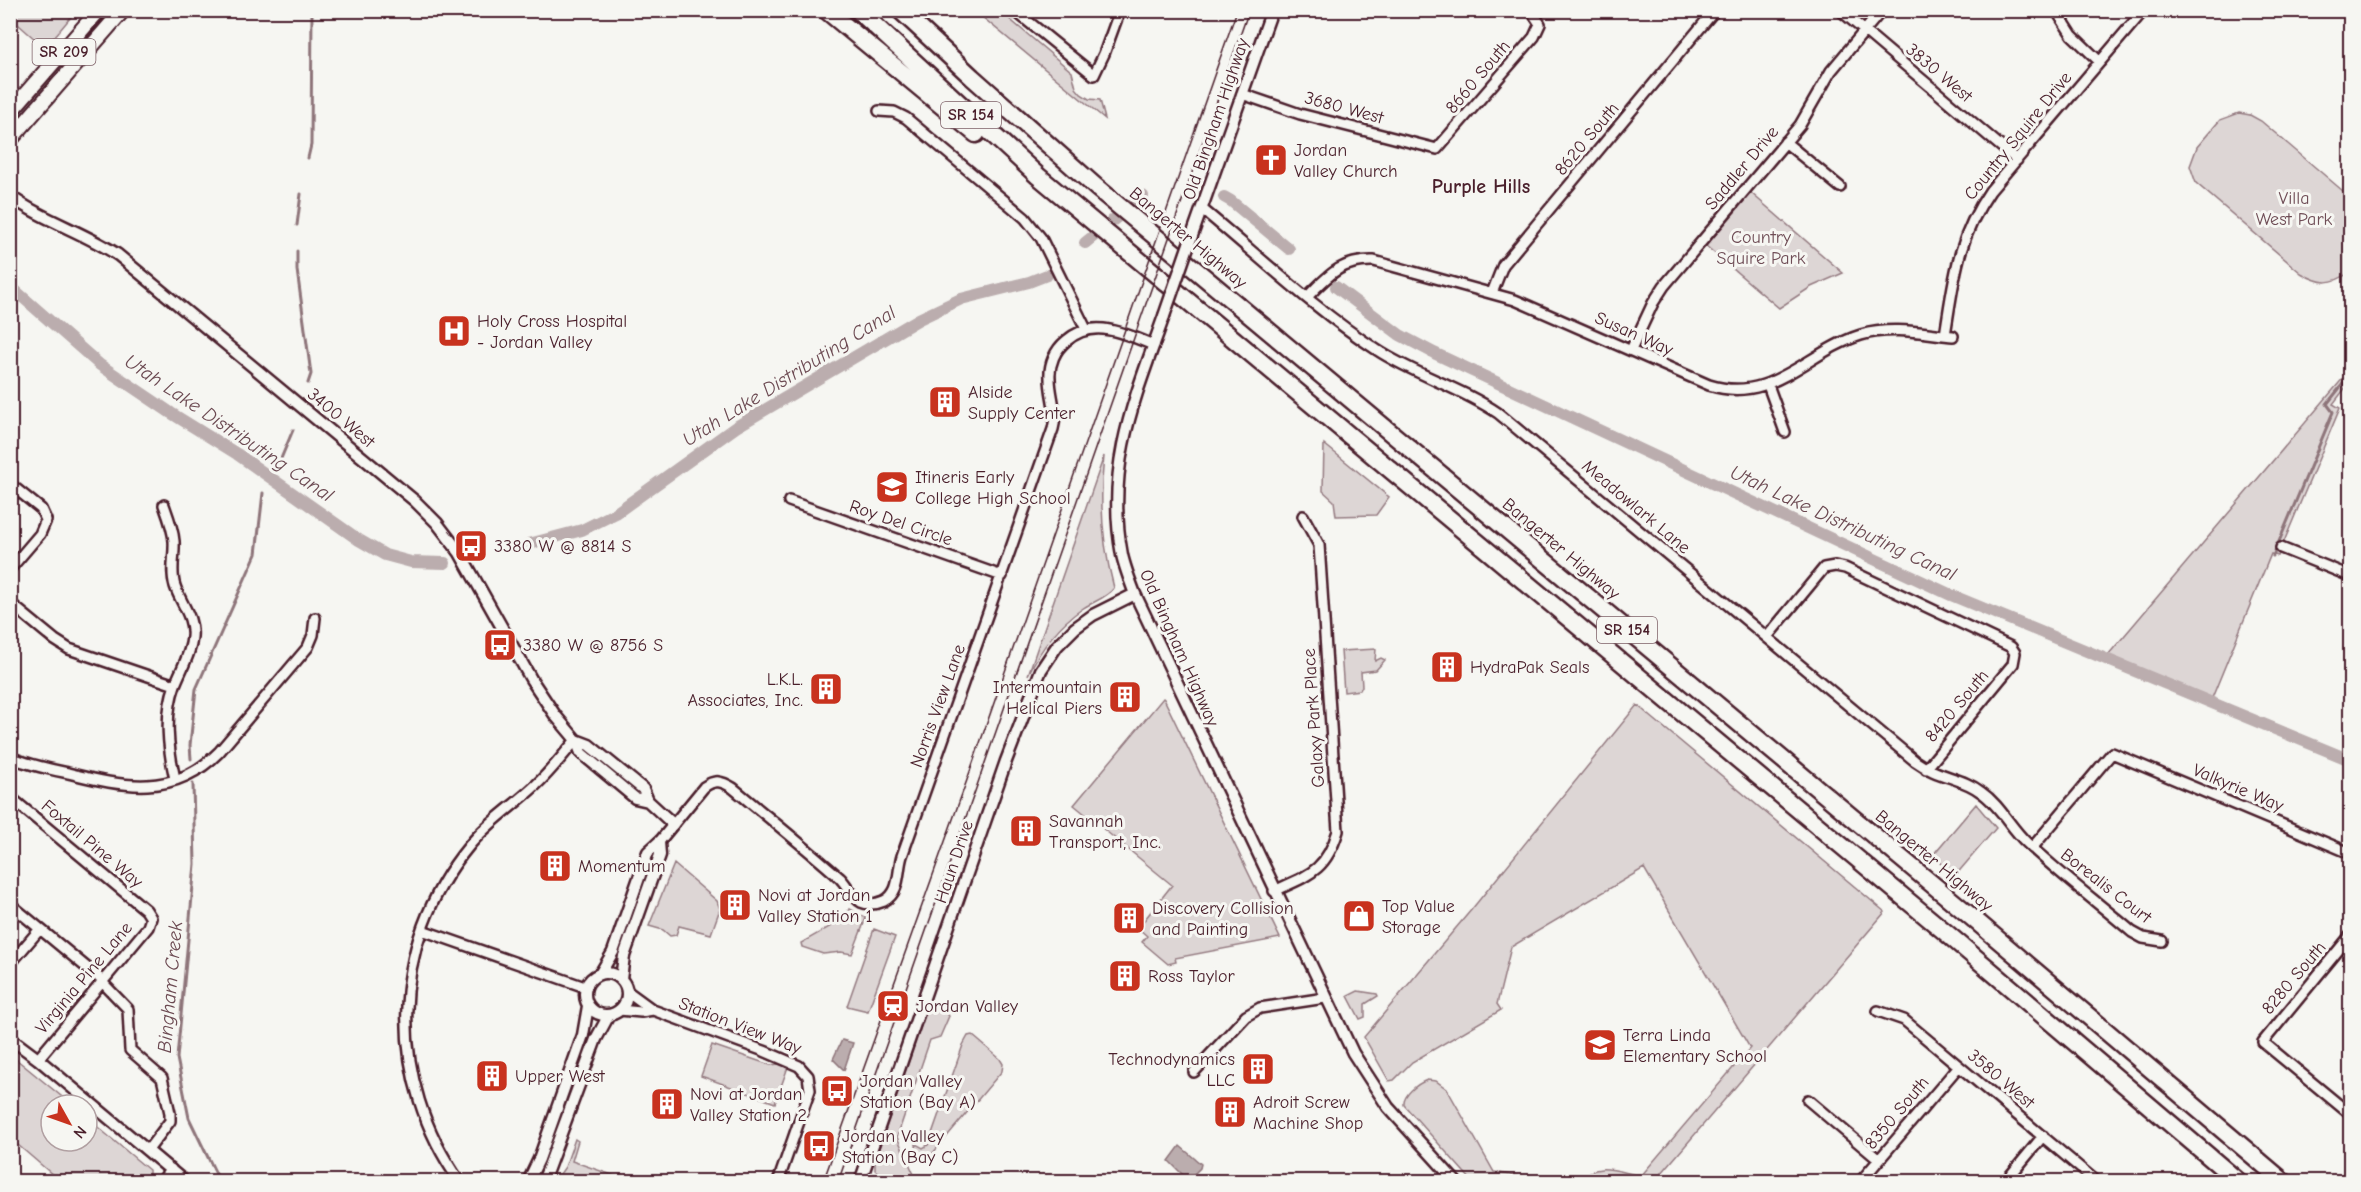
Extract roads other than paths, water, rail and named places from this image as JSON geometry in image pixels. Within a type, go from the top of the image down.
[{"type":"highway","points":[[826,10],[992,146],[1017,156]]},
{"type":"highway","name":"SR 154","points":[[858,10],[1017,156],[1935,923],[2239,1182]]},
{"type":"highway","name":"Bangerter Highway","points":[[900,10],[1096,187],[1971,917],[2284,1182]]},
{"type":"highway","points":[[916,10],[972,77]]},
{"type":"main road","name":"SR 209","points":[[10,112],[99,10]]},
{"type":"main road","name":"SR 209","points":[[10,140],[123,10]]},
{"type":"street","points":[[1014,10],[1094,75],[1120,10]]},
{"type":"street","name":"Old Bingham Highway","points":[[1272,10],[1130,412],[1118,468],[1117,519],[1122,556],[1135,594],[1274,891],[1353,1053],[1392,1112],[1456,1182]]},
{"type":"street","name":"8660 South","points":[[1437,149],[1534,37],[1540,24],[1531,10]]},
{"type":"street","name":"8620 South","points":[[1492,292],[1503,265],[1715,10]]},
{"type":"street","name":"3830 West","points":[[1840,10],[2017,160]]},
{"type":"street","name":"Saddler Drive","points":[[1631,350],[1653,303],[1664,286],[1805,117],[1831,71],[1882,10]]},
{"type":"street","points":[[2056,10],[2072,35],[2100,62]]},
{"type":"street","name":"Country Squire Drive","points":[[1949,335],[1958,260],[1969,225],[1990,191],[2144,10]]},
{"type":"street","name":"3680 West","points":[[1242,94],[1300,114],[1437,149]]},
{"type":"street","points":[[879,111],[894,112],[906,118],[1025,218],[1041,238],[1086,329],[1107,329],[1154,345]]},
{"type":"street","points":[[1785,142],[1840,187]]},
{"type":"street","name":"3400 West","points":[[10,196],[45,218],[89,238],[118,255],[422,507],[456,548],[543,699],[576,740],[590,745],[643,789],[648,801],[673,824]]},
{"type":"street","name":"Meadowlark Lane","points":[[1202,209],[1307,297],[1383,354],[1460,390],[1498,414],[1926,769],[1980,790],[1995,804],[2016,832],[2032,848]]},
{"type":"street","name":"Susan Way","points":[[1307,297],[1330,273],[1342,266],[1374,261],[1515,300],[1718,388],[1747,389],[1768,385],[1834,346],[1862,335],[1892,330],[1949,335]]},
{"type":"street","name":"Norris View Lane","points":[[673,824],[704,787],[716,781],[733,788],[763,813],[842,880],[858,900],[874,904],[889,897],[897,885],[902,856],[1054,424],[1055,412],[1050,375],[1052,360],[1062,344],[1076,333],[1086,329]]},
{"type":"street","points":[[1768,385],[1785,432]]},
{"type":"street","points":[[10,484],[38,507],[46,520],[40,534],[10,569]]},
{"type":"street","name":"Roy Del Circle","points":[[789,501],[1002,576]]},
{"type":"street","points":[[164,505],[173,535],[174,580],[190,616],[192,629],[190,649],[175,685],[168,721],[171,761],[175,779]]},
{"type":"street","name":"Galaxy Park Place","points":[[1274,891],[1312,874],[1324,864],[1333,848],[1338,831],[1319,545],[1314,532],[1303,516]]},
{"type":"street","points":[[2281,548],[2350,576]]},
{"type":"street","name":"8420 South","points":[[1767,637],[1820,573],[1829,566],[1845,568],[2011,647],[2015,652],[2013,664],[1926,769]]},
{"type":"street","name":"Haun Drive","points":[[860,1182],[1006,761],[1041,670],[1056,646],[1075,628],[1093,615],[1135,594]]},
{"type":"street","points":[[10,603],[69,649],[175,685]]},
{"type":"street","points":[[10,757],[113,784],[143,786],[175,779],[198,770],[219,752],[308,647],[313,635],[315,618]]},
{"type":"street","points":[[460,1182],[429,1129],[410,1067],[406,1002],[413,958],[431,904],[444,880],[470,845],[485,827],[544,778],[576,740]]},
{"type":"street","name":"Valkyrie Way","points":[[2032,848],[2112,753],[2350,853]]},
{"type":"street","name":"Foxtail Pine Way","points":[[10,797],[146,910],[151,918]]},
{"type":"street","points":[[600,974],[613,952],[648,852],[673,824]]},
{"type":"street","points":[[621,980],[624,956],[660,855],[659,842]]},
{"type":"street","name":"Borealis Court","points":[[2032,848],[2136,934],[2162,941]]},
{"type":"street","points":[[10,904],[102,982],[128,1009],[130,1050],[163,1080],[170,1113],[170,1121],[148,1150]]},
{"type":"street","name":"Virginia Pine Lane","points":[[38,1059],[148,927],[151,918]]},
{"type":"street","points":[[10,964],[40,929]]},
{"type":"street","points":[[422,930],[585,987]]},
{"type":"street","name":"8280 South","points":[[2350,936],[2263,1041],[2350,1114]]},
{"type":"street","points":[[600,974],[611,974],[621,980],[627,991],[624,1005],[620,1010],[609,1015],[594,1012],[588,1006],[584,997],[585,987],[591,979],[600,974]]},
{"type":"street","name":"Station View Way","points":[[627,991],[653,1010],[764,1051],[799,1066],[805,1072],[810,1081],[810,1090],[778,1182]]},
{"type":"street","points":[[1194,1072],[1224,1037],[1246,1016],[1260,1008],[1325,998]]},
{"type":"street","points":[[528,1182],[539,1159],[583,1035],[588,1006]]},
{"type":"street","name":"Station View Way","points":[[620,1010],[641,1012],[653,1010]]},
{"type":"street","name":"3580 West","points":[[1878,1011],[1904,1020],[2097,1182]]},
{"type":"street","points":[[543,1182],[596,1039],[609,1015]]},
{"type":"street","points":[[10,1038],[185,1182]]},
{"type":"street","name":"8350 South","points":[[1860,1182],[1959,1066]]},
{"type":"street","points":[[1808,1100],[1879,1160]]},
{"type":"street","points":[[2005,1182],[2043,1136]]},
{"type":"street","points":[[161,1182],[171,1169]]},
{"type":"waterway","name":"Bingham Creek","points":[[308,158],[311,145],[312,10]]},
{"type":"waterway","name":"Bingham Creek","points":[[297,225],[301,194]]},
{"type":"waterway","name":"Utah Lake Distributing Canal","points":[[1085,243],[1143,196]]},
{"type":"waterway","name":"Utah Lake Distributing Canal","points":[[1224,197],[1289,249]]},
{"type":"waterway","name":"Bingham Creek","points":[[297,251],[297,270],[311,374],[308,383]]},
{"type":"waterway","name":"Utah Lake Distributing Canal","points":[[529,544],[582,530],[616,513],[736,427],[919,319],[961,299],[1029,282],[1047,275]]},
{"type":"waterway","name":"Utah Lake Distributing Canal","points":[[10,286],[100,365],[237,454],[359,540],[385,555],[411,562],[445,563]]},
{"type":"waterway","name":"Utah Lake Distributing Canal","points":[[1336,287],[1400,335],[1434,353],[1951,595],[2350,760]]},
{"type":"waterway","points":[[2273,556],[2333,412],[2327,404],[2350,375]]},
{"type":"waterway","name":"Bingham Creek","points":[[280,461],[293,430]]},
{"type":"waterway","name":"Bingham Creek","points":[[191,759],[190,745],[196,689],[256,554],[263,493]]},
{"type":"waterway","name":"Bingham Creek","points":[[193,784],[195,864],[177,1058],[189,1118],[216,1174],[225,1182]]},
{"type":"tram line","points":[[823,1182],[967,780],[1237,10]]},
{"type":"tram line","points":[[838,1182],[1249,10]]},
{"type":"place","name":"Jordan Valley Church","points":[[1271,160]]},
{"type":"place","name":"Holy Cross Hospital - Jordan Valley","points":[[454,331]]},
{"type":"place","name":"Alside Supply Center","points":[[945,402]]},
{"type":"place","name":"Itineris Early College High School","points":[[892,487]]},
{"type":"place","name":"3380 W @ 8814 S","points":[[471,546]]},
{"type":"place","name":"3380 W @ 8756 S","points":[[500,645]]},
{"type":"place","name":"HydraPak Seals","points":[[1447,667]]},
{"type":"place","name":"L.K.L. Associates, Inc.","points":[[826,689]]},
{"type":"place","name":"Intermountain Helical Piers","points":[[1125,697]]},
{"type":"place","name":"Savannah Transport, Inc.","points":[[1026,831]]},
{"type":"place","name":"Momentum","points":[[555,866]]},
{"type":"place","name":"Novi at Jordan Valley Station 1","points":[[735,905]]},
{"type":"place","name":"Top Value Storage","points":[[1359,916]]},
{"type":"place","name":"Discovery Collision and Painting","points":[[1129,918]]},
{"type":"place","name":"Ross Taylor","points":[[1125,976]]},
{"type":"place","name":"Jordan Valley","points":[[893,1006]]},
{"type":"place","name":"Terra Linda Elementary School","points":[[1600,1045]]},
{"type":"place","name":"Technodynamics LLC","points":[[1258,1069]]},
{"type":"place","name":"Upper West","points":[[492,1076]]},
{"type":"place","name":"Jordan Valley Station (Bay A)","points":[[837,1091]]},
{"type":"place","name":"Novi at Jordan Valley Station 2","points":[[667,1104]]},
{"type":"place","name":"Adroit Screw Machine Shop","points":[[1230,1112]]},
{"type":"place","name":"Jordan Valley Station (Bay C)","points":[[819,1146]]},
{"type":"district","name":"Purple Hills","points":[[1481,186]]},
{"type":"park label","name":"Villa West Park","points":[[2294,208]]},
{"type":"park label","name":"Country Squire Park","points":[[1761,247]]}]
